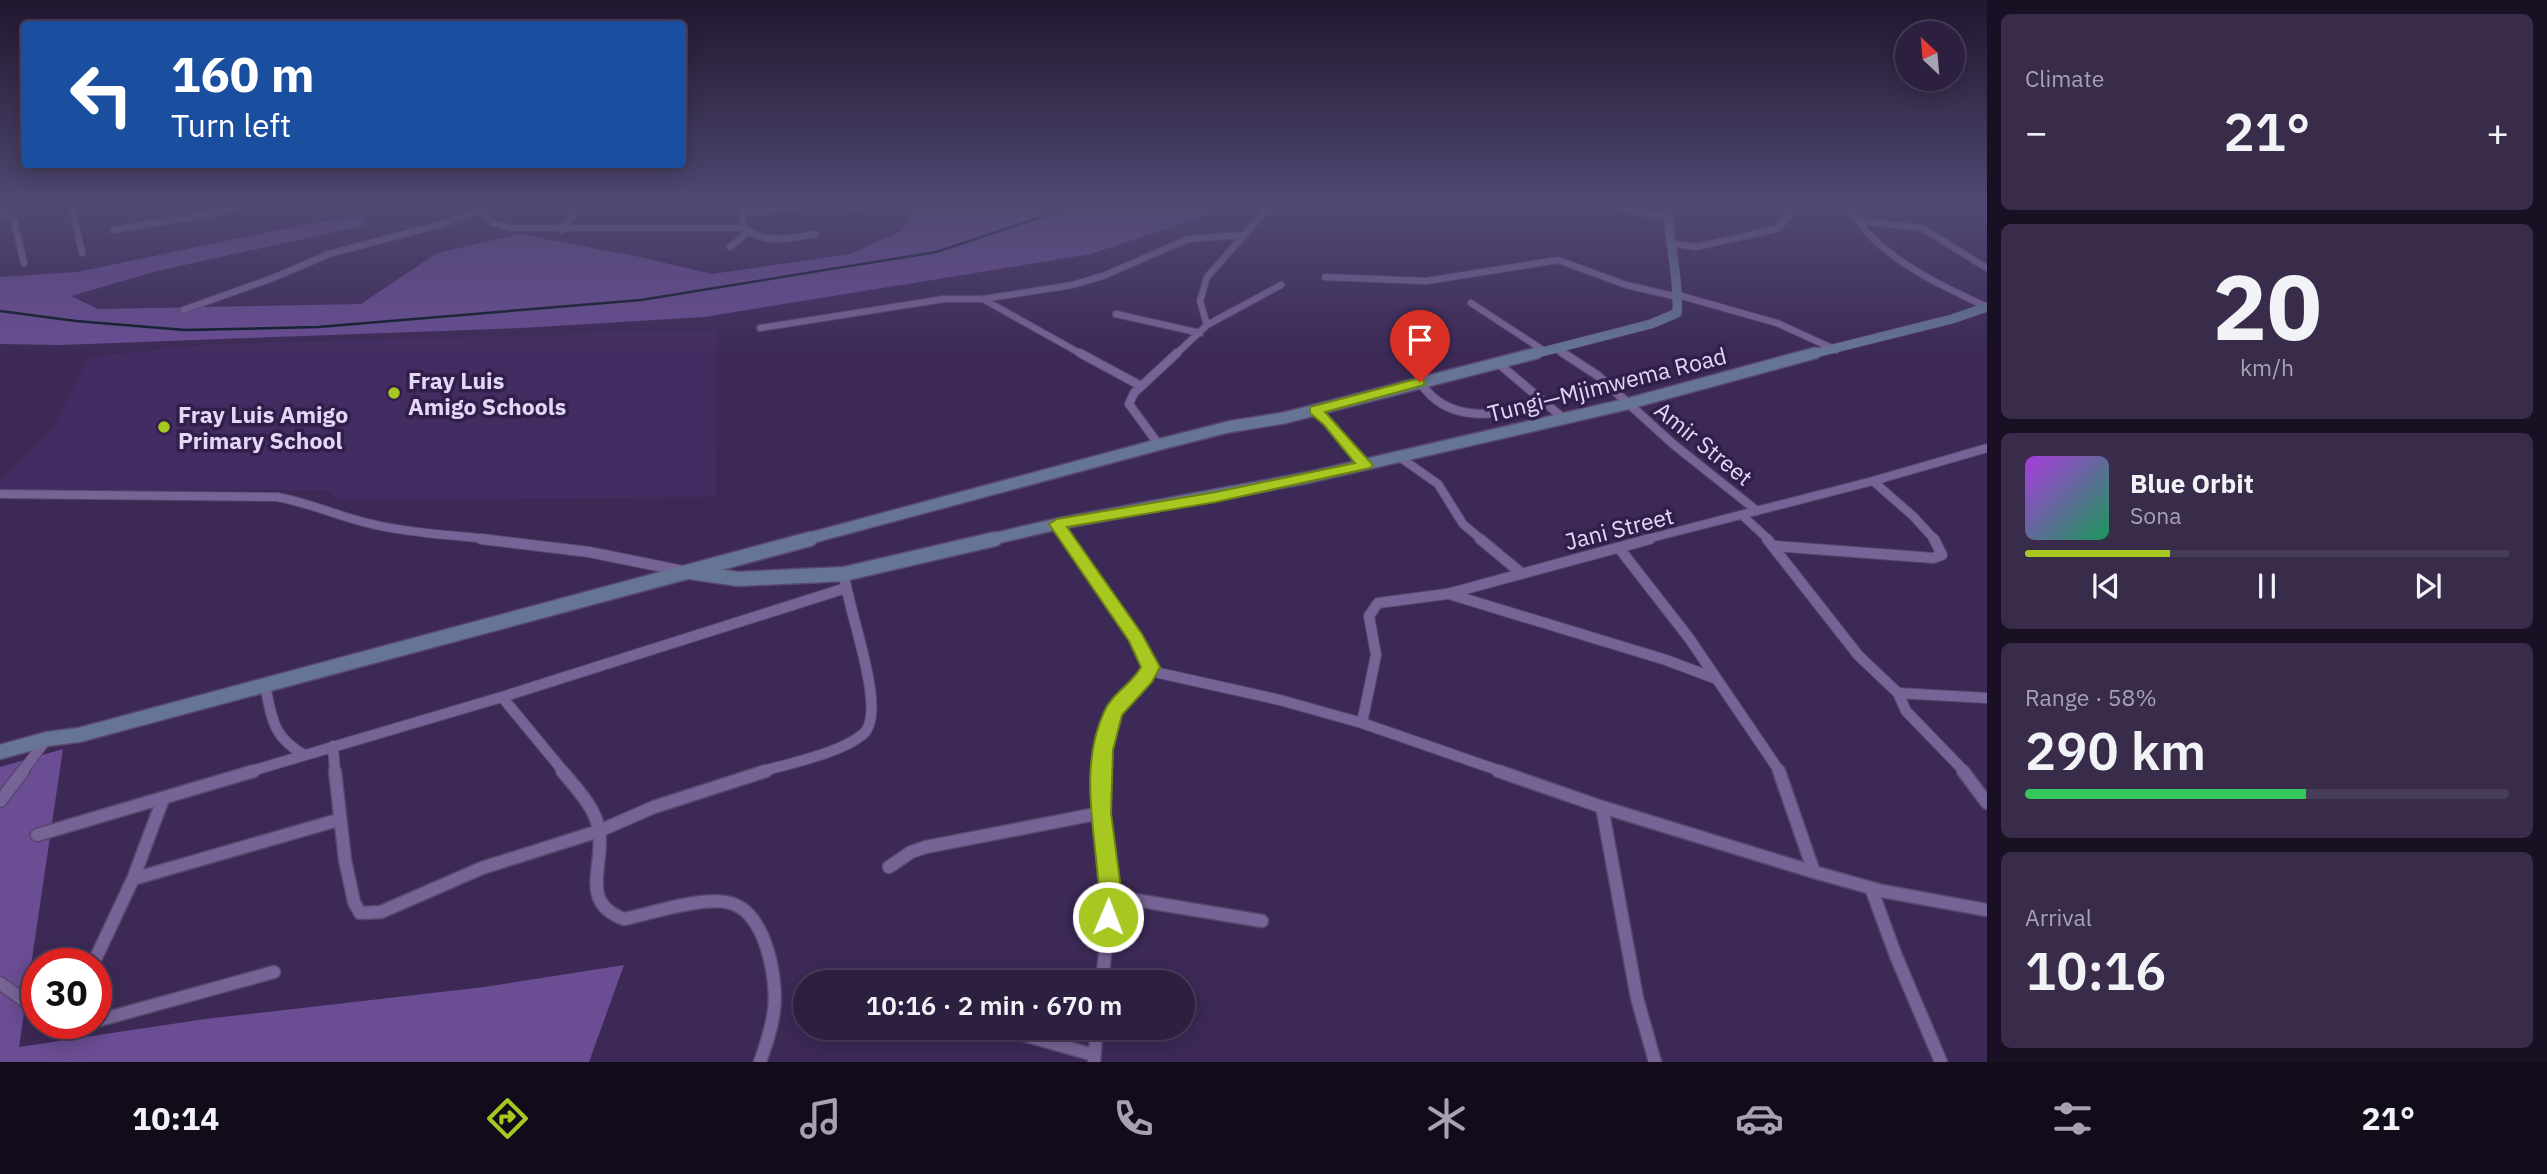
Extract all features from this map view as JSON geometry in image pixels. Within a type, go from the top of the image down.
[{"type":"street","points":[[22,256],[24,263]]},
{"type":"street","points":[[183,310],[230,295],[325,256]]},
{"type":"street","points":[[760,328],[944,299],[982,299],[1087,281],[1151,256]]},
{"type":"street","points":[[1207,325],[1199,311],[1198,300],[1207,277],[1226,256]]},
{"type":"street","points":[[0,752],[47,739],[79,735],[1228,427],[1315,410],[1551,351],[1666,318],[1676,313],[1678,296],[1671,256]]},
{"type":"street","points":[[1897,256],[1984,311]]},
{"type":"street","points":[[1967,256],[1987,268]]},
{"type":"street","points":[[1325,277],[1426,281],[1558,261],[1626,285],[1777,323],[1836,350]]},
{"type":"street","points":[[1159,445],[1129,404],[1141,386],[1207,325],[1281,285]]},
{"type":"street","points":[[982,299],[1016,315],[1141,386]]},
{"type":"street","name":"Amir Street","points":[[1471,303],[1597,375],[1627,404],[1757,510]]},
{"type":"street","name":"Tungi—Mjimwema Road","points":[[683,571],[738,579],[844,574],[1057,524],[1193,501],[1365,465],[1627,404],[1752,369],[1984,311]]},
{"type":"street","points":[[1116,314],[1200,334]]},
{"type":"street","points":[[1498,363],[1563,418]]},
{"type":"street","points":[[1420,382],[1425,395],[1432,400],[1474,414],[1490,415],[1545,404]]},
{"type":"street","points":[[1315,410],[1329,422],[1365,465]]},
{"type":"street","name":"Jani Street","points":[[1362,723],[1376,654],[1369,616],[1378,603],[1447,594],[1520,572],[1743,516],[1987,448]]},
{"type":"street","points":[[1398,456],[1438,484],[1463,524],[1520,572]]},
{"type":"street","points":[[1775,546],[1933,558],[1942,555],[1932,537],[1873,481]]},
{"type":"street","points":[[0,494],[277,497],[301,501],[342,517],[380,526],[589,552],[683,571]]},
{"type":"street","points":[[1743,516],[1775,546],[1858,655],[1898,693],[1906,711],[1960,766],[1987,803]]},
{"type":"street","points":[[1057,524],[1136,638],[1151,667],[1159,673],[1280,700],[1362,723],[1602,807],[1814,872],[1871,888],[1987,910]]},
{"type":"street","points":[[1619,548],[1689,638],[1783,777],[1814,872]]},
{"type":"street","points":[[334,746],[338,820],[354,906],[359,913],[368,914],[400,904],[482,868],[599,831],[654,807],[838,747],[869,731],[873,716],[870,686],[843,589],[844,574]]},
{"type":"street","points":[[37,835],[502,697],[843,589]]},
{"type":"street","points":[[1447,594],[1666,660],[1714,678]]},
{"type":"street","points":[[79,735],[90,727],[360,654],[373,656]]},
{"type":"street","points":[[1103,970],[1111,896],[1101,813],[1103,750],[1107,728],[1120,701],[1145,678],[1151,667]]},
{"type":"street","points":[[265,685],[277,735],[285,745],[304,755]]},
{"type":"street","points":[[1898,693],[1987,698]]},
{"type":"street","points":[[502,697],[583,796],[599,831],[597,896],[601,908],[609,916],[624,919],[716,902],[733,903],[755,923],[767,948],[774,979],[775,1000],[760,1062]]},
{"type":"street","points":[[0,801],[47,739]]},
{"type":"street","points":[[101,948],[133,879],[163,799]]},
{"type":"street","points":[[1602,807],[1637,998],[1655,1062]]},
{"type":"street","points":[[889,867],[911,852],[926,847],[1101,813]]},
{"type":"street","points":[[133,879],[338,820]]},
{"type":"street","points":[[1871,888],[1896,956],[1941,1062]]},
{"type":"street","points":[[1111,896],[1262,921]]},
{"type":"street","points":[[112,1017],[274,972]]},
{"type":"street","points":[[0,983],[21,998]]},
{"type":"street","points":[[1037,1040],[1094,1058],[1096,1040]]},
{"type":"shaded area","points":[[156,256],[227,256],[157,271],[71,296],[98,309],[361,304],[433,256],[632,256],[712,274],[839,256],[1081,256],[704,317],[521,328],[61,345],[0,344],[0,277],[77,272]]},
{"type":"shaded area","name":"Fray Luis Amigo Schools","points":[[717,330],[716,497],[337,500],[326,490],[0,491],[0,480],[53,428],[88,357],[202,345]]},
{"type":"shaded area","points":[[63,749],[34,948],[21,948],[19,1047],[72,1039],[112,1039],[112,1033],[205,1019],[484,987],[624,965],[589,1062],[0,1062],[0,767]]},
{"type":"waterway","points":[[0,311],[76,321],[185,330],[318,327],[641,300],[914,256]]},
{"type":"place","name":"Fray Luis Amigo Schools","points":[[394,393]]},
{"type":"place","name":"Fray Luis Amigo Primary School","points":[[164,427]]},
{"type":"route","points":[[1108,917],[1111,896],[1101,813],[1103,750],[1113,713],[1120,701],[1145,678],[1151,667],[1136,638],[1057,524],[1216,497],[1365,465],[1323,415],[1315,410],[1420,382]]}]
